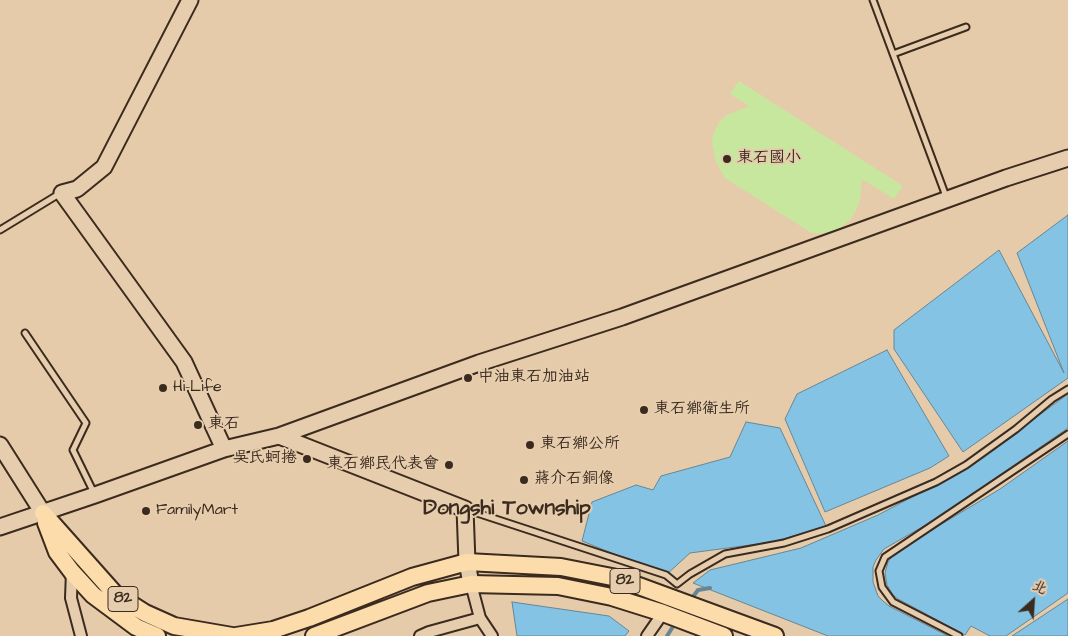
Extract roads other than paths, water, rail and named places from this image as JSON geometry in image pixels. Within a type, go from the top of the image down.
[{"type":"main road","points":[[190,0],[104,167],[76,189],[62,193],[184,362],[224,449]]},
{"type":"main road","points":[[0,527],[224,449],[279,436],[479,363],[622,317],[947,199],[1068,158]]},
{"type":"main road","points":[[279,436],[465,509],[467,562],[471,584]]},
{"type":"main road","points":[[0,445],[43,513]]},
{"type":"main road","name":"82","points":[[43,513],[115,594],[145,613],[174,626],[232,636]]},
{"type":"main road","name":"82","points":[[43,513],[57,552],[93,595],[136,627],[157,636]]},
{"type":"main road","name":"82","points":[[236,636],[273,630],[412,577],[467,562],[561,568],[617,578],[775,636]]},
{"type":"main road","name":"82","points":[[314,636],[428,593],[471,584],[558,586],[612,597],[724,636]]},
{"type":"street","points":[[81,636],[71,598],[72,572],[85,561]]},
{"type":"street","points":[[471,584],[480,618],[492,636]]},
{"type":"street","points":[[647,636],[662,613]]},
{"type":"street","points":[[420,636],[480,618]]},
{"type":"lane","points":[[873,0],[947,199]]},
{"type":"lane","points":[[893,54],[966,27]]},
{"type":"lane","points":[[0,230],[62,193]]},
{"type":"lane","points":[[25,333],[86,423],[73,450],[95,495]]},
{"type":"lane","points":[[465,509],[666,575],[677,584],[690,574],[725,554],[784,543],[828,529],[936,482],[966,465],[1068,389]]},
{"type":"lane","points":[[959,636],[893,602],[882,587],[879,571],[885,557],[1068,434]]},
{"type":"water","points":[[1068,215],[1068,378],[963,452],[894,349],[894,330],[999,250],[1064,373],[1017,253]]},
{"type":"water","points":[[887,350],[949,456],[930,468],[825,512],[785,419],[797,394]]},
{"type":"water","points":[[1068,394],[1068,428],[936,519],[884,549],[876,560],[873,567],[873,582],[878,596],[889,606],[948,636],[828,636],[693,583],[710,570],[801,548],[878,515],[967,468]]},
{"type":"water","points":[[746,422],[780,428],[826,526],[773,542],[690,553],[666,575],[582,541],[592,502],[636,485],[653,490],[661,476],[730,457]]},
{"type":"water","points":[[1068,441],[1068,593],[1006,636],[990,636],[971,626],[965,635],[893,595],[887,585],[885,573],[888,562],[895,552],[1000,489]]},
{"type":"water","points":[[1068,599],[1068,636],[1012,636]]},
{"type":"water","points":[[512,602],[609,616],[629,631],[625,636],[517,636]]},
{"type":"waterway","points":[[692,598],[698,590],[710,588]]},
{"type":"waterway","points":[[667,636],[674,625]]},
{"type":"place","name":"東石國小","points":[[727,159]]},
{"type":"place","name":"中油東石加油站","points":[[468,378]]},
{"type":"place","name":"Hi-Life","points":[[163,388]]},
{"type":"place","name":"東石鄉衛生所","points":[[644,410]]},
{"type":"place","name":"東石","points":[[198,425]]},
{"type":"place","name":"東石鄉公所","points":[[530,445]]},
{"type":"place","name":"吳氏蚵捲","points":[[307,459]]},
{"type":"place","name":"東石鄉民代表會","points":[[449,465]]},
{"type":"place","name":"蔣介石銅像","points":[[524,480]]},
{"type":"place","name":"FamilyMart","points":[[146,511]]},
{"type":"district","name":"Dongshi Township","points":[[507,510]]}]
